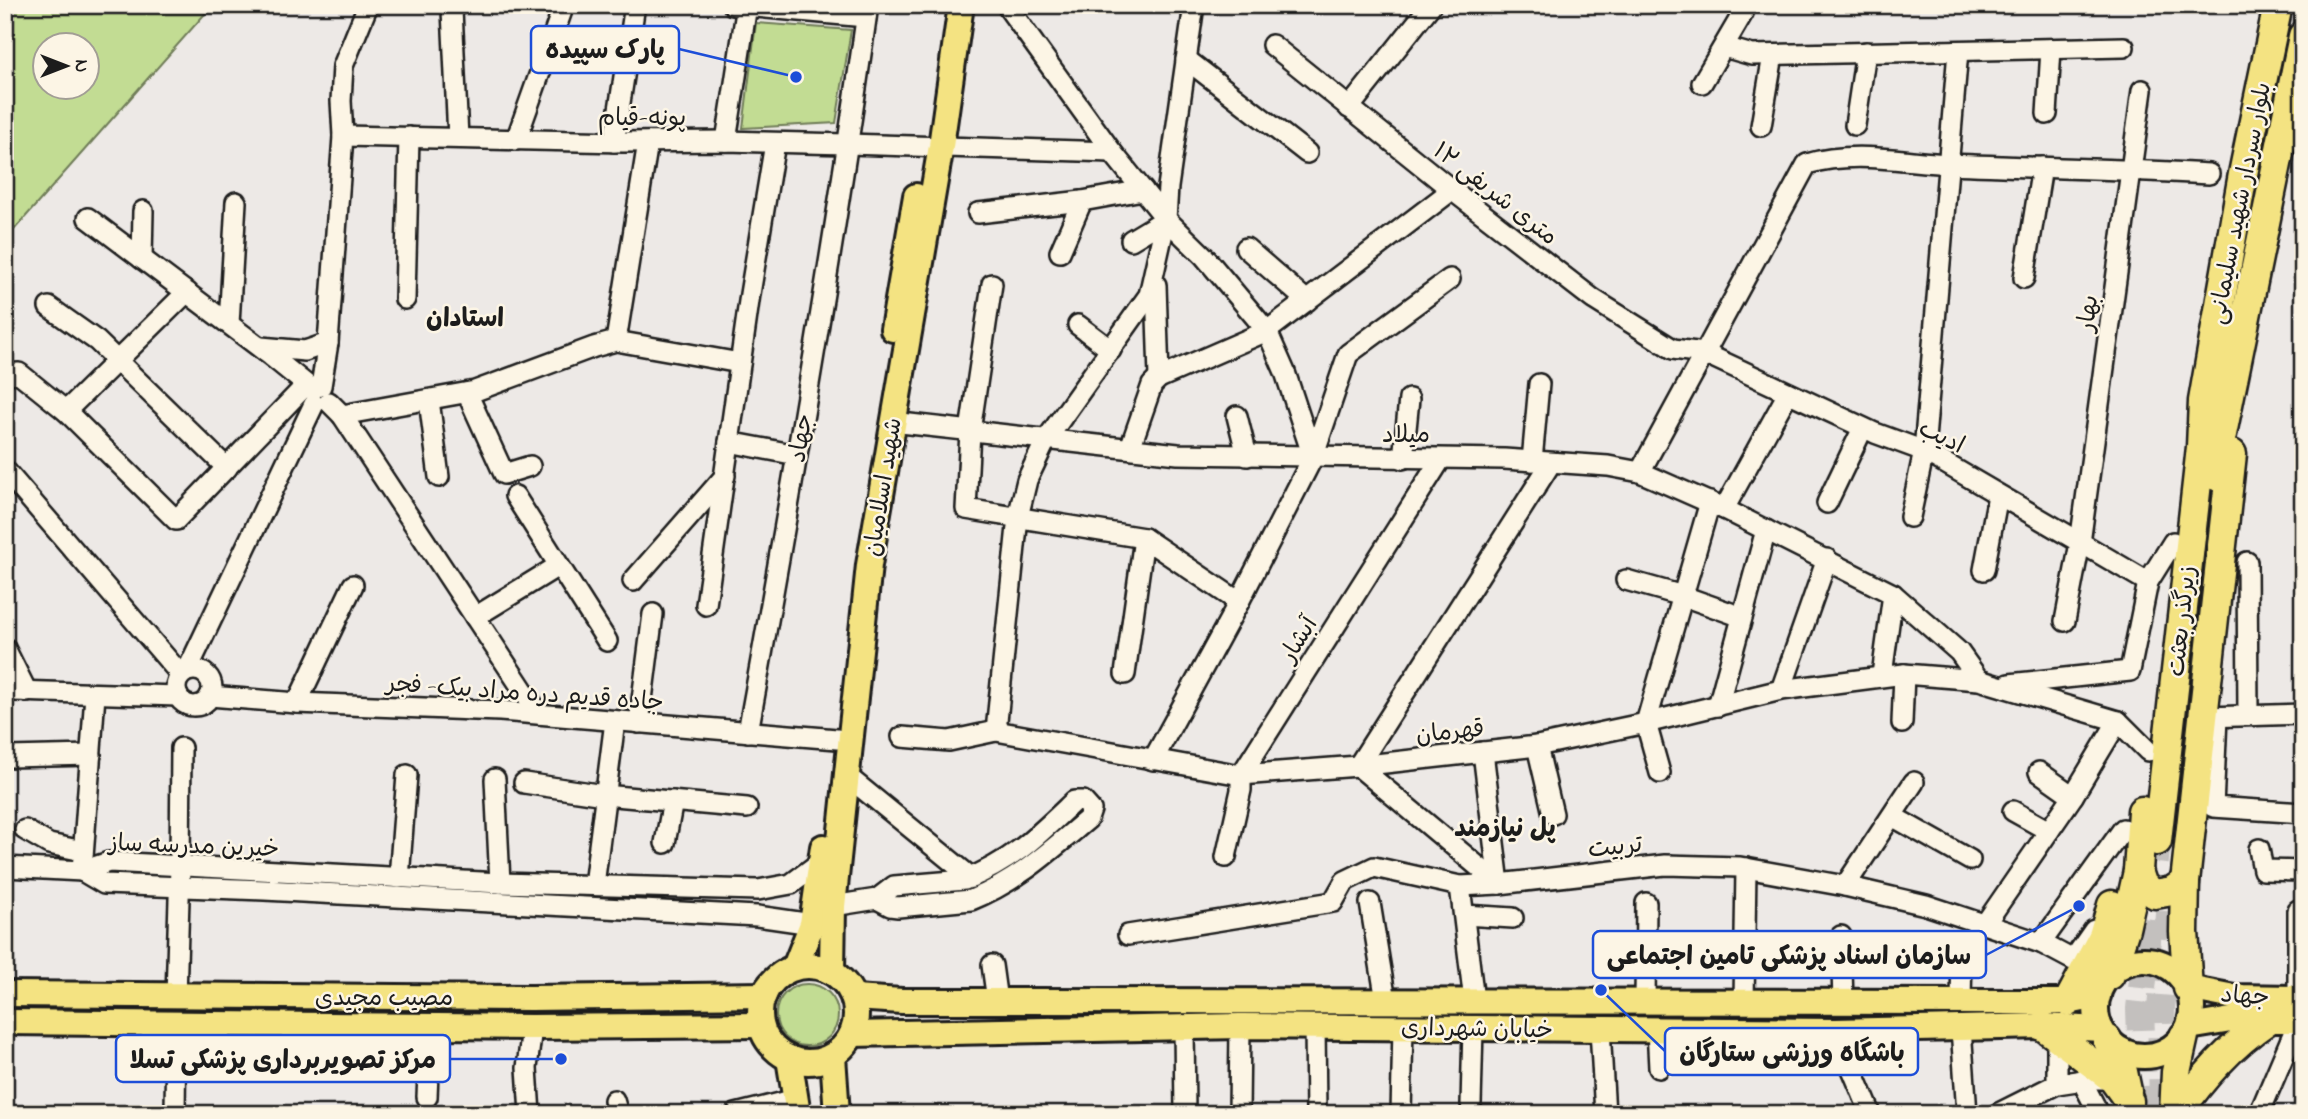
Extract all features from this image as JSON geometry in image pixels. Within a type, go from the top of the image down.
[{"type":"highway","name":"بلوار سردار شهید سلیمانی","points":[[2216,403],[2243,174],[2278,5]]},
{"type":"highway","name":"بلوار سردار شهید سلیمانی","points":[[2216,403],[2303,36]]},
{"type":"highway","points":[[2266,62],[2296,70]]},
{"type":"highway","points":[[2185,882],[2167,894],[2155,894],[2143,886],[2148,751],[2187,445],[2216,403]]},
{"type":"highway","points":[[2188,988],[2184,932],[2185,882],[2209,717],[2233,445],[2216,403]]},
{"type":"highway","name":"زیرگذر بعثت","points":[[2146,847],[2199,460],[2216,403]]},
{"type":"highway","points":[[2068,1002],[2103,936],[2113,904],[2146,847]]},
{"type":"highway","points":[[2104,985],[2125,929],[2146,847]]},
{"type":"highway","points":[[2175,1114],[2218,1061],[2246,1035],[2268,1020]]},
{"type":"highway","points":[[2050,1030],[2130,1102],[2162,1114]]},
{"type":"highway","points":[[2175,1114],[2176,1072],[2186,1031]]},
{"type":"highway","points":[[2104,1034],[2123,1072],[2130,1102]]},
{"type":"main road","name":"شهید اسلامیان","points":[[832,971],[833,906],[869,565],[933,146],[948,5]]},
{"type":"main road","name":"شهید اسلامیان","points":[[795,967],[813,924],[837,739],[860,523],[905,253],[933,146],[961,5]]},
{"type":"main road","points":[[2151,960],[2171,968],[2188,988],[2192,1014],[2186,1031],[2169,1050],[2160,1054],[2143,1057],[2125,1053],[2104,1034],[2097,1018],[2104,985],[2130,962],[2151,960]]},
{"type":"main road","points":[[821,966],[832,971],[842,978],[854,998],[857,1010],[852,1034],[844,1046],[833,1055],[819,1061],[804,1062],[789,1058],[772,1045],[761,1025],[760,1010],[764,995],[771,983],[782,973],[795,967],[821,966]]},
{"type":"main road","name":"خیابان شهرداری","points":[[854,998],[902,1001],[2068,1002],[2104,985]]},
{"type":"main road","name":"جهاد","points":[[2188,988],[2301,1009]]},
{"type":"main road","name":"مصیب مجیدی","points":[[5,994],[531,998],[764,995]]},
{"type":"main road","name":"جهاد","points":[[2186,1031],[2231,1020],[2268,1020],[2301,1009]]},
{"type":"main road","name":"مصیب مجیدی","points":[[5,1022],[532,1027],[761,1025]]},
{"type":"main road","name":"خیابان شهرداری","points":[[852,1034],[1315,1026],[1836,1031],[1961,1028],[2104,1034]]},
{"type":"main road","points":[[833,1055],[837,1114]]},
{"type":"main road","points":[[789,1058],[797,1106]]},
{"type":"street","points":[[184,673],[199,670],[207,675],[212,684],[207,702],[189,706],[178,696],[176,683],[184,673],[321,397],[328,342],[343,136],[343,66],[368,5]]},
{"type":"street","points":[[516,140],[564,5]]},
{"type":"street","points":[[614,142],[635,5]]},
{"type":"street","points":[[996,731],[1018,517],[1027,480],[1046,440],[1147,300],[1166,219],[1168,187],[1194,5]]},
{"type":"street","points":[[1349,108],[1432,5]]},
{"type":"street","points":[[726,141],[742,6],[867,11]]},
{"type":"street","points":[[1011,7],[1112,152],[1166,219],[1204,256],[1267,331],[1285,372],[1313,457]]},
{"type":"street","points":[[453,10],[458,138]]},
{"type":"street","name":"جهاد","points":[[748,732],[797,455],[867,11]]},
{"type":"street","points":[[1702,83],[1744,13]]},
{"type":"street","name":"۱۲ متری شریفی","points":[[1272,45],[1451,190],[1593,299],[1673,349],[1704,353]]},
{"type":"street","points":[[1724,47],[1752,55],[2123,47]]},
{"type":"street","points":[[2048,114],[2051,49]]},
{"type":"street","points":[[1910,517],[1924,451],[1958,51]]},
{"type":"street","points":[[1855,125],[1866,52]]},
{"type":"street","points":[[1761,126],[1773,55]]},
{"type":"street","points":[[1186,59],[1307,153]]},
{"type":"street","name":"بهار","points":[[2065,621],[2080,543],[2142,90]]},
{"type":"street","name":"پونه-قیام","points":[[343,136],[614,142],[726,141],[1112,152]]},
{"type":"street","points":[[405,299],[409,137]]},
{"type":"street","points":[[616,341],[648,142]]},
{"type":"street","points":[[706,605],[740,363],[775,143]]},
{"type":"street","points":[[1640,472],[1807,164],[1825,158],[1849,157],[1949,164],[2209,174]]},
{"type":"street","points":[[2024,278],[2042,167]]},
{"type":"street","points":[[978,213],[1082,201],[1143,190]]},
{"type":"street","points":[[1130,448],[1152,385],[1158,379],[1267,331],[1451,190]]},
{"type":"street","points":[[1060,252],[1082,201]]},
{"type":"street","points":[[229,324],[236,202]]},
{"type":"street","points":[[142,258],[143,211]]},
{"type":"street","points":[[88,218],[260,347],[321,397],[475,617],[539,714]]},
{"type":"street","points":[[1131,240],[1166,219]]},
{"type":"street","points":[[1246,248],[1307,301]]},
{"type":"street","points":[[1156,266],[1158,379]]},
{"type":"street","points":[[1153,760],[1239,602],[1313,457],[1348,354],[1450,279]]},
{"type":"street","points":[[992,284],[970,431],[966,509],[1144,538],[1239,602]]},
{"type":"street","points":[[66,411],[187,292]]},
{"type":"street","points":[[49,307],[97,341],[227,468]]},
{"type":"street","points":[[1078,325],[1111,350]]},
{"type":"street","points":[[5,374],[19,373],[66,411],[176,520],[227,468],[321,397],[429,400],[467,393],[616,341],[740,363]]},
{"type":"street","points":[[260,347],[306,351],[328,342]]},
{"type":"street","name":"ادیب","points":[[1704,353],[1863,428],[1924,451],[2148,582]]},
{"type":"street","points":[[1499,884],[1358,766],[1541,462],[1539,384]]},
{"type":"street","points":[[467,393],[504,474],[530,466]]},
{"type":"street","points":[[1660,773],[1646,723],[1683,596],[1717,506],[1788,393]]},
{"type":"street","points":[[1403,459],[1409,399]]},
{"type":"street","points":[[429,400],[439,477]]},
{"type":"street","points":[[1237,416],[1247,456]]},
{"type":"street","name":"میلاد","points":[[892,422],[1178,454],[1504,459],[1608,466],[1640,472],[1827,559],[1893,594],[1959,652],[1979,680]]},
{"type":"street","points":[[1827,503],[1863,428]]},
{"type":"street","points":[[729,442],[797,455]]},
{"type":"street","name":"آبشار","points":[[1226,856],[1241,790],[1241,775],[1441,459]]},
{"type":"street","points":[[5,470],[184,673]]},
{"type":"street","points":[[634,581],[724,476]]},
{"type":"street","points":[[1984,570],[1998,495]]},
{"type":"street","points":[[515,496],[607,640]]},
{"type":"street","points":[[1718,706],[1766,530]]},
{"type":"street","points":[[1125,674],[1144,538]]},
{"type":"street","points":[[2001,685],[2130,671],[2148,582],[2173,542]]},
{"type":"street","points":[[1781,690],[1827,559]]},
{"type":"street","points":[[2247,562],[2248,715]]},
{"type":"street","points":[[475,617],[558,566]]},
{"type":"street","points":[[1626,580],[1742,617]]},
{"type":"street","points":[[297,703],[353,586]]},
{"type":"street","points":[[1882,676],[1893,594]]},
{"type":"street","points":[[639,723],[653,614]]},
{"type":"street","points":[[5,648],[27,692]]},
{"type":"street","points":[[1902,723],[1904,674]]},
{"type":"street","name":"قهرمان","points":[[902,737],[949,741],[996,731],[1241,775],[1358,766],[1536,746],[1781,690],[1882,676],[1904,674],[1979,680],[2001,685]]},
{"type":"street","points":[[2001,685],[2118,721],[2148,751]]},
{"type":"street","points":[[5,689],[95,695],[178,696]]},
{"type":"street","points":[[5,867],[82,871],[95,695]]},
{"type":"street","name":"جاده قدیم دره مراد بیک- فجر","points":[[210,696],[297,703],[539,714],[837,739]]},
{"type":"street","points":[[2303,714],[2209,717],[2213,807],[2303,813]]},
{"type":"street","points":[[594,885],[615,721]]},
{"type":"street","points":[[1985,924],[2073,796],[2118,721]]},
{"type":"street","points":[[1536,746],[1553,814]]},
{"type":"street","points":[[176,996],[181,748]]},
{"type":"street","points":[[1483,752],[1499,884]]},
{"type":"street","points":[[9,757],[91,755]]},
{"type":"street","points":[[2039,772],[2073,796]]},
{"type":"street","points":[[399,878],[407,775]]},
{"type":"street","points":[[848,776],[972,878]]},
{"type":"street","points":[[495,779],[500,883]]},
{"type":"street","points":[[1845,886],[1914,782]]},
{"type":"street","points":[[524,783],[604,795],[747,808]]},
{"type":"street","points":[[665,843],[673,801]]},
{"type":"street","points":[[833,906],[877,899],[894,886],[972,878],[1010,858],[1074,802],[1083,801],[1091,810],[1088,819],[1037,863],[1019,876],[971,900],[898,908],[877,899]]},
{"type":"street","points":[[2013,811],[2049,831]]},
{"type":"street","points":[[1892,816],[1970,860]]},
{"type":"street","points":[[24,830],[49,844],[83,850]]},
{"type":"street","points":[[2041,943],[2146,847]]},
{"type":"street","points":[[2259,849],[2263,870],[2303,871]]},
{"type":"street","name":"خیرین مدرسه ساز","points":[[82,871],[109,862],[500,883],[758,890],[791,884],[822,861]]},
{"type":"street","name":"تربیت","points":[[1128,935],[1333,902],[1345,881],[1374,867],[1460,886],[1665,865],[1746,868],[1845,886],[1926,905],[2041,943],[2073,960],[2113,904]]},
{"type":"street","points":[[1745,1002],[1746,868]]},
{"type":"street","name":"خیرین مدرسه ساز","points":[[82,871],[104,884],[757,916],[813,924]]},
{"type":"street","points":[[1460,886],[1474,1001]]},
{"type":"street","points":[[757,916],[758,890]]},
{"type":"street","points":[[1370,903],[1386,1001]]},
{"type":"street","points":[[1645,1002],[1646,903]]},
{"type":"street","points":[[2259,1114],[2301,1009],[2298,910]]},
{"type":"street","points":[[1464,915],[1513,918]]},
{"type":"street","points":[[1841,936],[1843,1002]]},
{"type":"street","points":[[1961,1002],[1962,951]]},
{"type":"street","points":[[992,965],[997,1001]]},
{"type":"street","points":[[176,1024],[176,1114]]},
{"type":"street","points":[[427,1097],[430,1026]]},
{"type":"street","points":[[1239,1114],[1240,1026]]},
{"type":"street","points":[[1315,1026],[1316,1114]]},
{"type":"street","points":[[530,1114],[527,1068],[532,1027]]},
{"type":"street","points":[[1184,1027],[1185,1114]]},
{"type":"street","points":[[1401,1114],[1403,1027]]},
{"type":"street","points":[[1471,1104],[1473,1028]]},
{"type":"street","points":[[1961,1028],[1967,1114]]},
{"type":"street","points":[[1600,1029],[1605,1114]]},
{"type":"street","points":[[1657,1030],[1659,1068]]},
{"type":"street","points":[[2050,1030],[2057,1084]]},
{"type":"street","points":[[1836,1031],[1871,1114]]},
{"type":"street","points":[[2082,1081],[2098,1112]]},
{"type":"street","points":[[1997,1114],[2057,1084],[2082,1081],[2130,1102]]},
{"type":"street","points":[[736,1114],[797,1106]]},
{"type":"green space","points":[[5,5],[211,7],[5,240]]},
{"type":"green space","points":[[756,23],[851,30],[836,123],[743,128]]},
{"type":"green space","points":[[807,984],[819,986],[829,993],[836,1003],[836,1027],[829,1037],[819,1044],[807,1046],[795,1044],[785,1037],[778,1027],[776,1015],[778,1003],[785,993],[795,986]]},
{"type":"tunnel","points":[[2144,1114],[2140,1009],[2157,841]]},
{"type":"tunnel","points":[[2163,1107],[2161,1009],[2171,889]]},
{"type":"place","name":"پارک سپیده","points":[[796,77]]},
{"type":"place","name":"سازمان اسناد پزشکی تامین اجتماعی","points":[[2079,906]]},
{"type":"place","name":"باشگاه ورزشی ستارگان","points":[[1601,990]]},
{"type":"place","name":"مرکز تصویربرداری پزشکی تسلا","points":[[561,1059]]},
{"type":"district","name":"استادان","points":[[465,317]]},
{"type":"district","name":"پل نیازمند","points":[[1505,827]]}]
